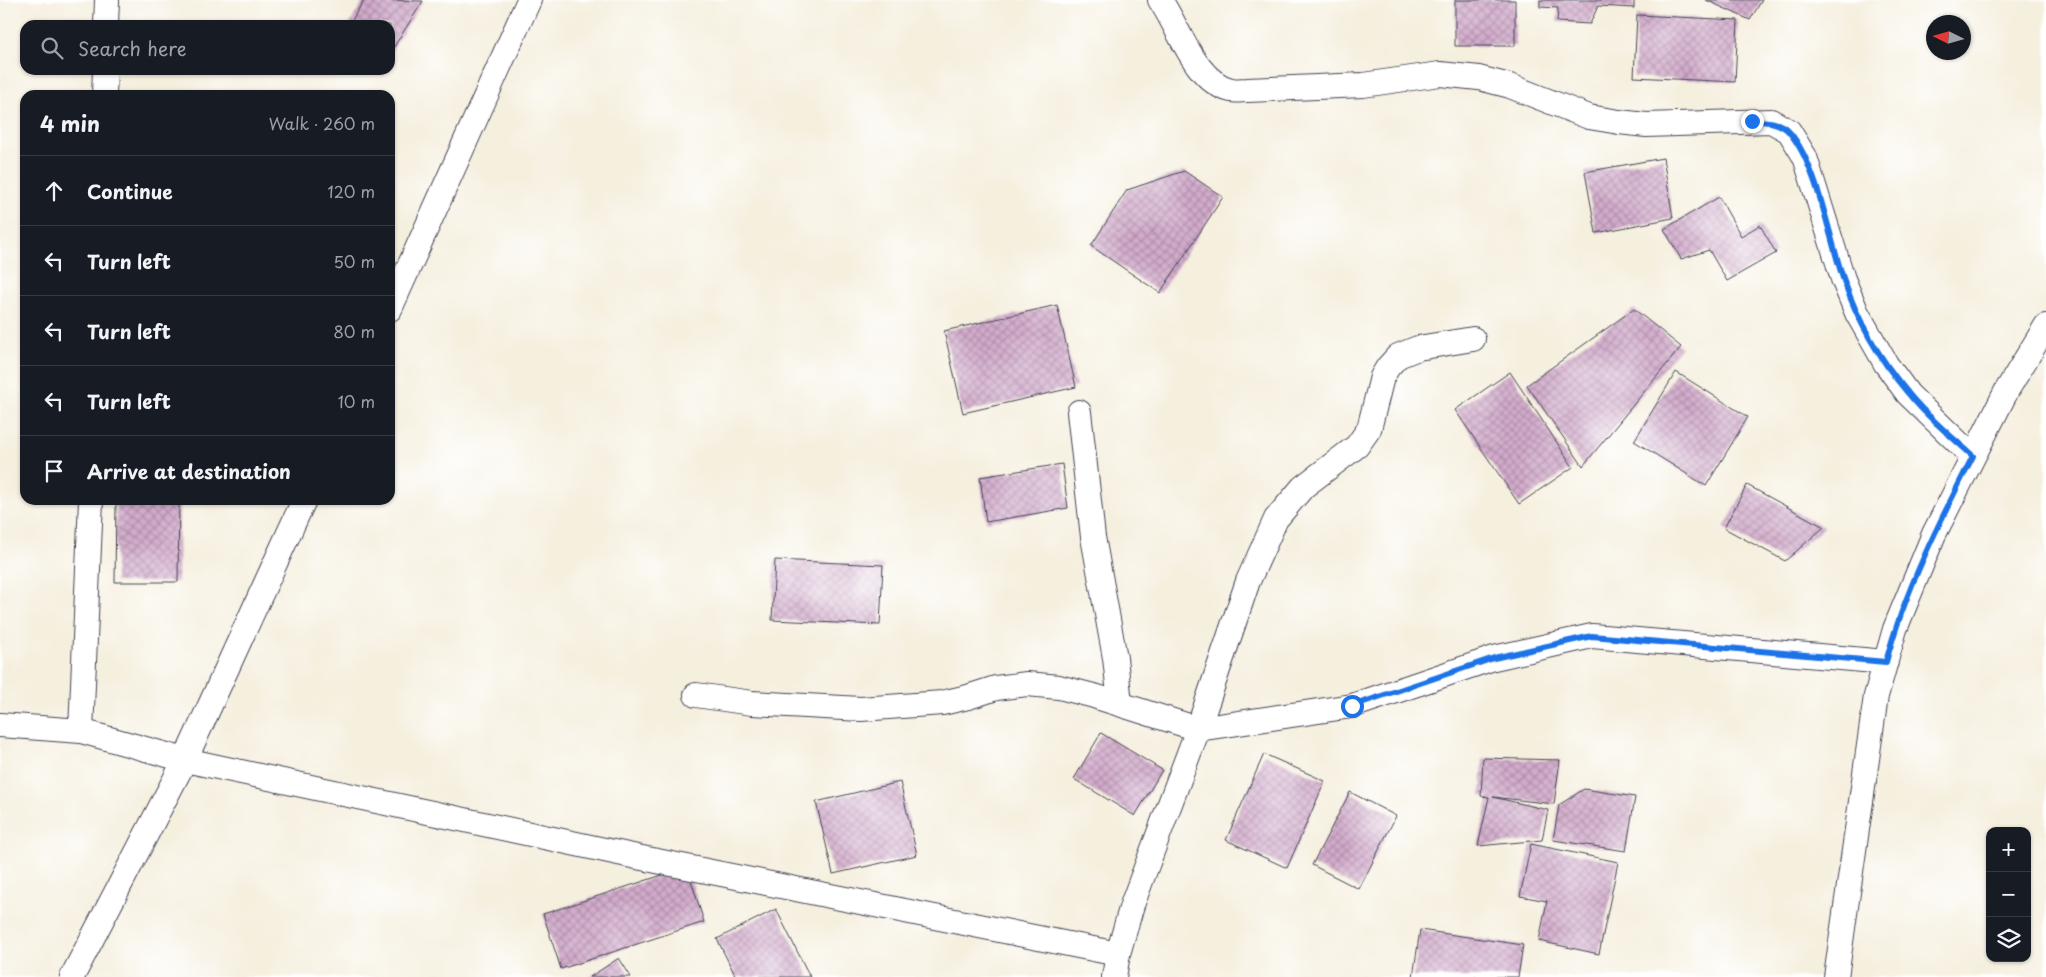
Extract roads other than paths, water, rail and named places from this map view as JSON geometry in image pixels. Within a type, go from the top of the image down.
[{"type":"street","points":[[106,20],[107,0]]},
{"type":"street","points":[[395,298],[529,0]]},
{"type":"street","points":[[1160,0],[1202,72],[1214,82],[1230,90],[1363,85],[1440,74],[1479,78],[1510,86],[1589,117],[1619,122],[1646,125],[1771,121],[1790,131],[1805,157],[1843,279],[1857,313],[1886,364],[1908,394],[1973,456]]},
{"type":"street","points":[[104,90],[105,75]]},
{"type":"street","points":[[1836,977],[1876,696],[1895,628],[1934,534],[1973,456],[2007,390],[2046,326]]},
{"type":"street","points":[[1114,977],[1118,954],[1132,906],[1198,729],[1248,581],[1276,519],[1303,487],[1357,446],[1370,429],[1382,378],[1388,367],[1398,356],[1418,348],[1473,339]]},
{"type":"street","points":[[1079,412],[1093,537],[1115,658],[1120,704]]},
{"type":"street","points":[[81,731],[91,505]]},
{"type":"street","points":[[72,977],[185,760],[302,505]]},
{"type":"street","points":[[696,695],[752,703],[861,709],[942,703],[968,698],[996,688],[1027,684],[1059,687],[1198,729],[1352,706],[1494,658],[1592,636],[1886,662]]},
{"type":"street","points":[[0,724],[81,731],[185,760],[646,859],[1118,954]]}]
